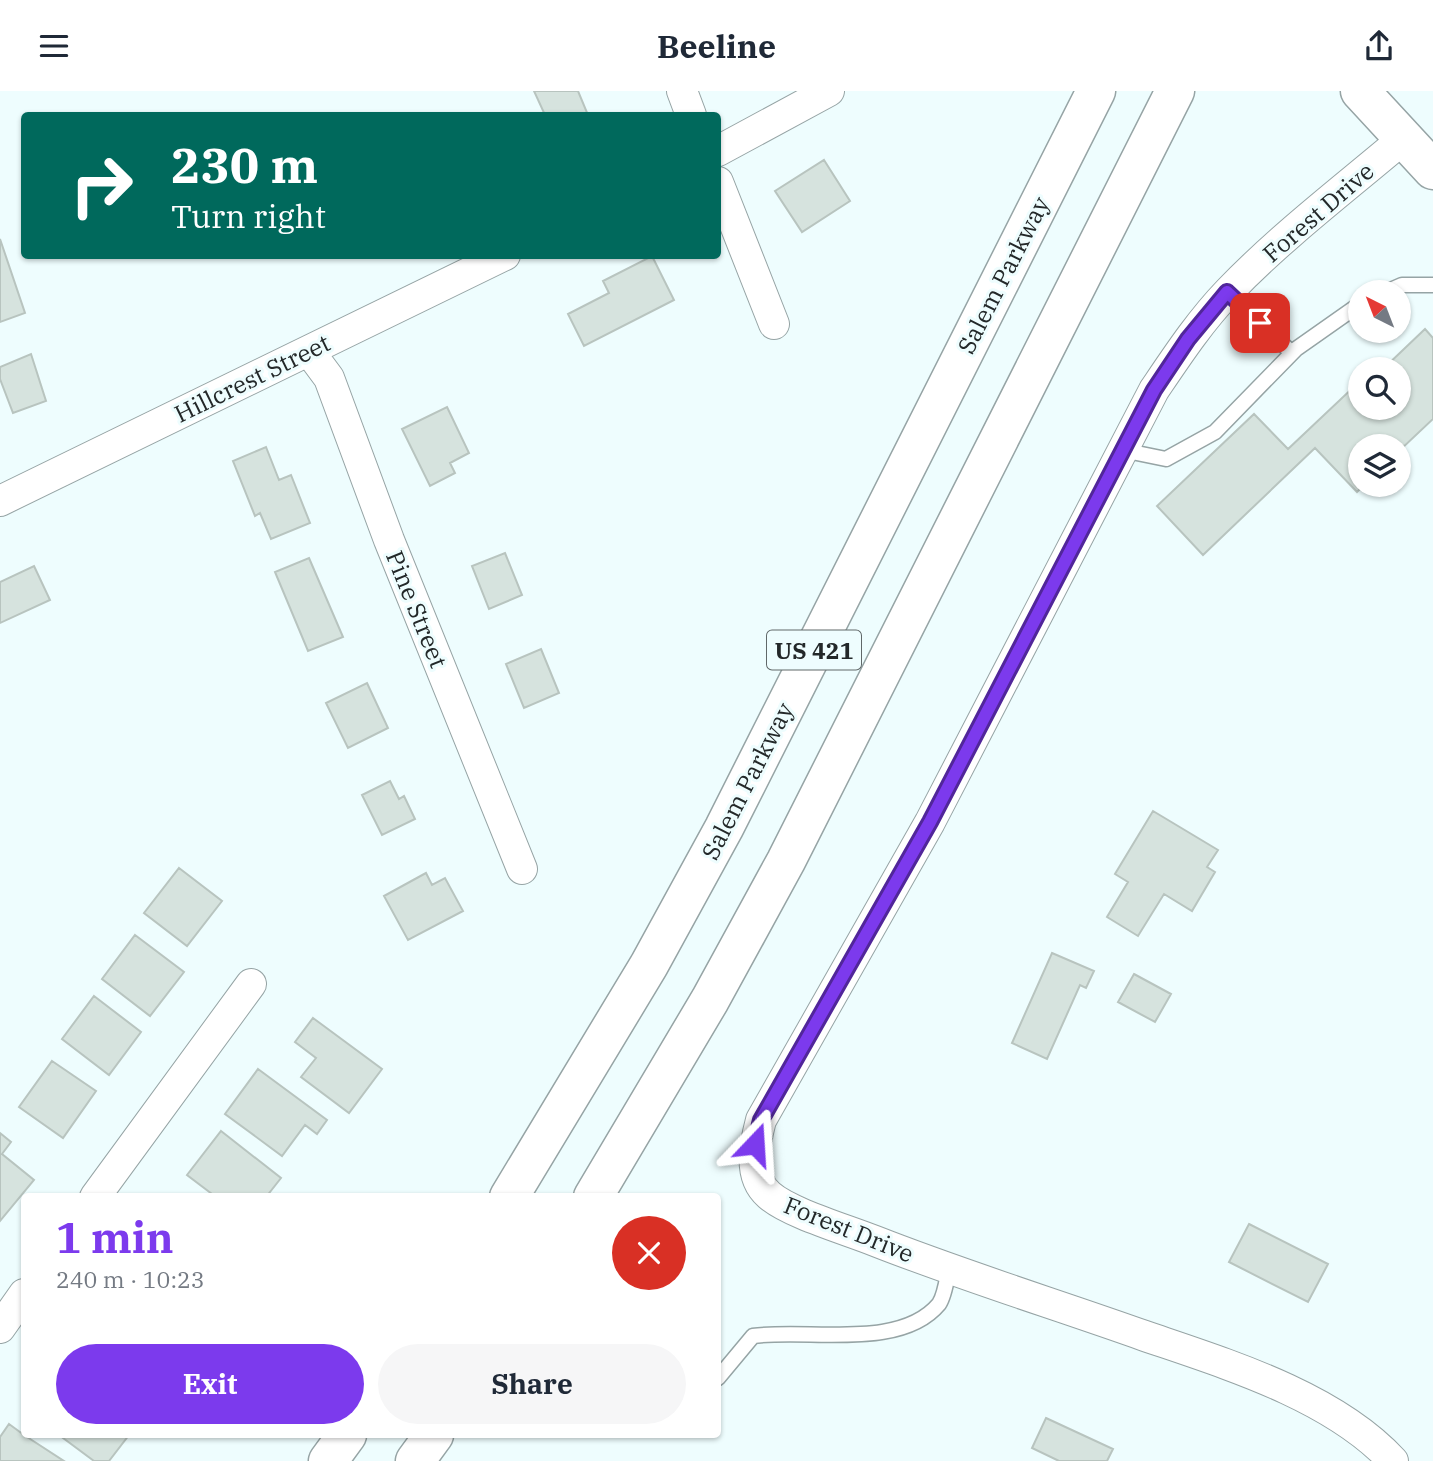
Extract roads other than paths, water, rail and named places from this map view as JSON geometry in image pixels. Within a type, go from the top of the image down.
[{"type":"main road","name":"Salem Parkway","points":[[511,1193],[582,1080],[718,839],[1096,91]]},
{"type":"main road","name":"US 421","points":[[595,1193],[710,1000],[786,861],[1175,91]]},
{"type":"main road","points":[[1360,91],[1433,170]]},
{"type":"main road","points":[[328,1461],[345,1438]]},
{"type":"main road","points":[[415,1461],[432,1438]]},
{"type":"street","points":[[682,91],[690,112]]},
{"type":"street","points":[[721,149],[829,91]]},
{"type":"street","name":"Forest Drive","points":[[1393,1461],[1353,1426],[1308,1400],[1198,1354],[949,1268],[803,1212],[769,1196],[756,1172],[755,1144],[761,1120],[930,822],[1154,390],[1188,339],[1227,292],[1274,248],[1403,139]]},
{"type":"street","points":[[721,190],[774,324]]},
{"type":"street","name":"Hillcrest Street","points":[[0,501],[497,259]]},
{"type":"street","name":"Pine Street","points":[[309,351],[329,378],[389,540],[522,869]]},
{"type":"street","points":[[98,1193],[251,984]]},
{"type":"street","points":[[2,1320],[21,1298]]},
{"type":"lane","points":[[1411,285],[1433,285]]},
{"type":"lane","points":[[1227,292],[1292,353]]},
{"type":"lane","points":[[1122,450],[1166,459],[1215,432],[1292,353],[1348,313]]},
{"type":"lane","points":[[721,1374],[753,1336],[775,1333],[853,1336],[919,1322],[941,1301],[949,1268]]}]
